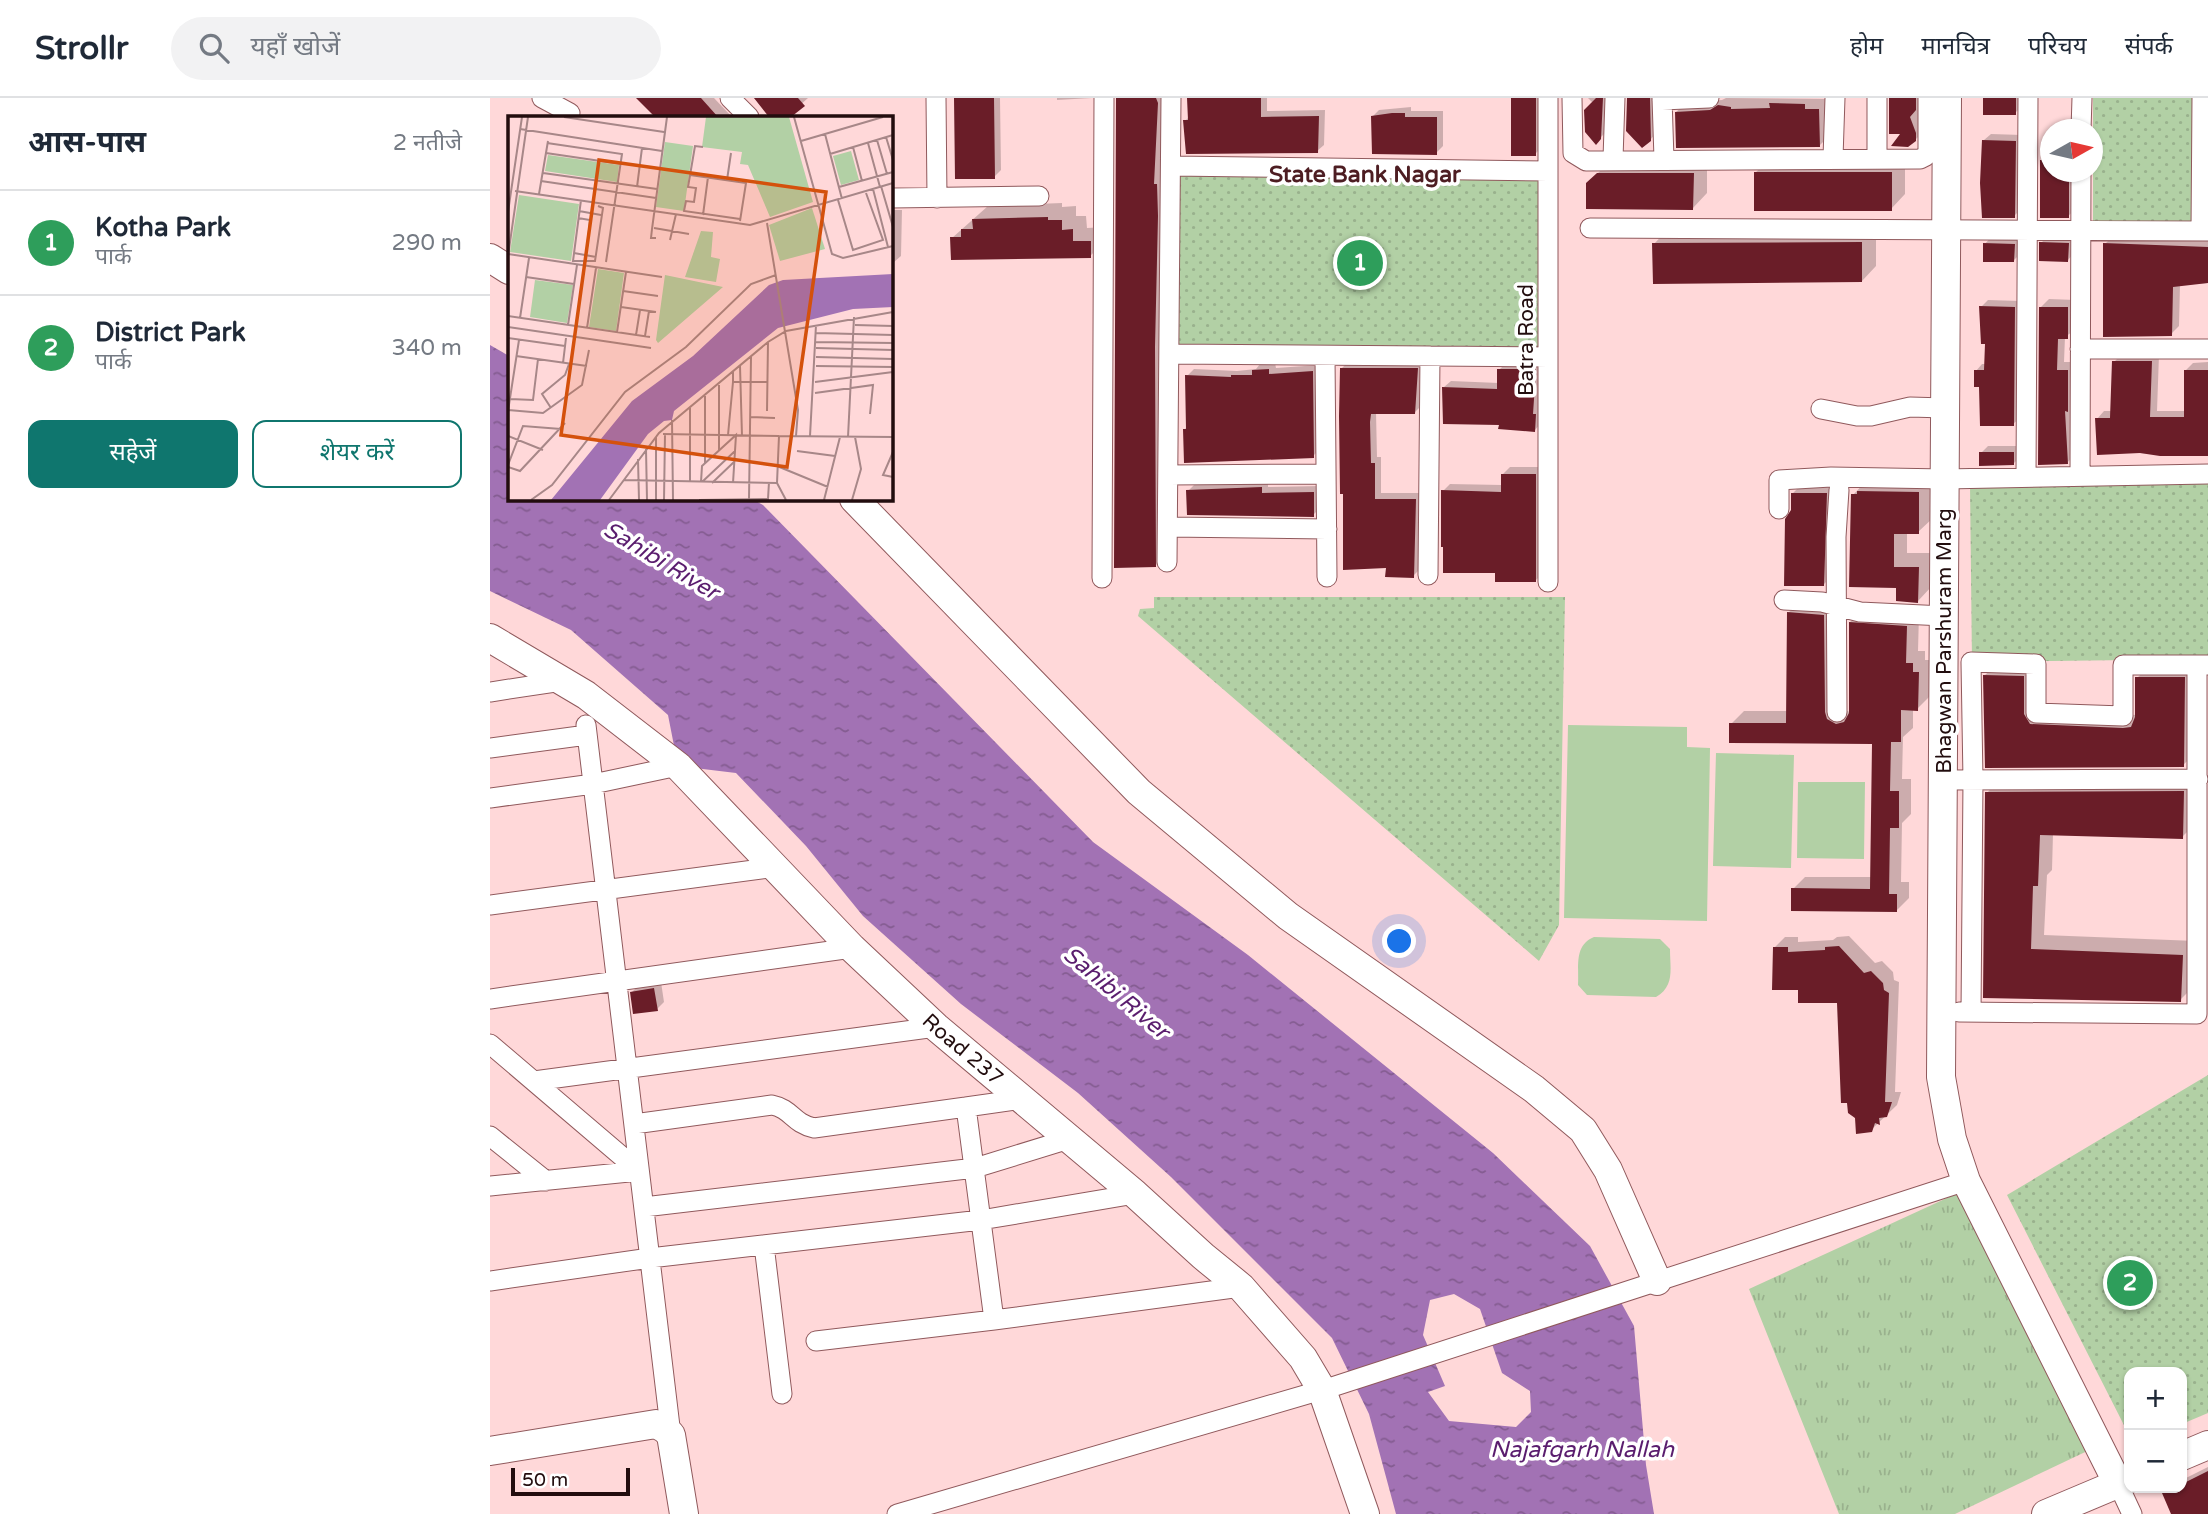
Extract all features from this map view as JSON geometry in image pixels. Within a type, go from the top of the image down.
[{"type":"street","points":[[542,98],[570,113]]},
{"type":"street","points":[[730,98],[748,116]]},
{"type":"street","points":[[936,98],[937,198]]},
{"type":"street","points":[[1102,578],[1104,98]]},
{"type":"street","points":[[1167,562],[1171,98]]},
{"type":"street","name":"Batra Road","points":[[1548,98],[1548,582]]},
{"type":"street","points":[[1572,98],[1573,152],[1586,161],[1877,157],[1920,159],[1926,156],[1928,150],[1928,98]]},
{"type":"street","points":[[1613,159],[1615,98]]},
{"type":"street","points":[[1664,159],[1662,99],[1709,98]]},
{"type":"street","points":[[1833,158],[1835,98]]},
{"type":"street","points":[[1877,98],[1877,157]]},
{"type":"street","name":"Bhagwan Parshuram Marg","points":[[1947,98],[1944,616],[1957,662],[1943,780],[1941,1077],[1952,1139],[1966,1181],[2124,1482]]},
{"type":"street","points":[[2026,477],[2028,98]]},
{"type":"street","points":[[2081,98],[2081,119]]},
{"type":"street","points":[[1590,228],[1947,232],[2205,231],[2202,98]]},
{"type":"street","points":[[1171,166],[1548,171]]},
{"type":"street","points":[[2080,476],[2081,182]]},
{"type":"street","points":[[892,198],[1039,196]]},
{"type":"street","points":[[490,258],[508,269]]},
{"type":"street","points":[[2080,349],[2208,349]]},
{"type":"street","points":[[1170,354],[1548,357]]},
{"type":"street","points":[[1325,356],[1327,577]]},
{"type":"street","points":[[1428,575],[1430,356]]},
{"type":"street","points":[[1821,409],[1871,416],[1910,407],[1945,408]]},
{"type":"street","points":[[1168,475],[1326,474]]},
{"type":"street","points":[[1779,509],[1779,480],[1831,477],[1945,479],[2208,474]]},
{"type":"street","points":[[1837,712],[1836,537],[1839,489]]},
{"type":"street","points":[[856,500],[1139,792],[1288,916],[1534,1089],[1583,1130],[1608,1170],[1646,1285]]},
{"type":"street","points":[[1168,527],[1327,529]]},
{"type":"street","points":[[1784,600],[1814,601],[1860,611],[1944,616]]},
{"type":"street","name":"Road 237","points":[[490,638],[586,695],[678,766],[852,948],[936,1027],[1241,1287],[1303,1359],[1334,1386],[1365,1514]]},
{"type":"street","points":[[1942,1012],[2202,1014],[2203,895],[2198,779],[2203,665],[2123,665],[2123,716],[2036,713],[2036,664],[1957,662],[1973,780],[1971,1012]]},
{"type":"street","points":[[490,692],[562,681]]},
{"type":"street","points":[[490,748],[586,730],[671,1435],[684,1514]]},
{"type":"street","points":[[490,797],[593,784],[678,766]]},
{"type":"street","points":[[1943,780],[2198,779]]},
{"type":"street","points":[[490,905],[776,867]]},
{"type":"street","points":[[490,999],[852,948]]},
{"type":"street","points":[[534,1081],[936,1027]]},
{"type":"street","points":[[490,1044],[639,1171]]},
{"type":"street","points":[[634,1124],[772,1105],[782,1107],[801,1125],[814,1128],[1023,1100]]},
{"type":"street","points":[[966,1107],[994,1320]]},
{"type":"street","points":[[490,1136],[546,1181]]},
{"type":"street","points":[[644,1207],[975,1168],[1069,1139]]},
{"type":"street","points":[[490,1186],[639,1171]]},
{"type":"street","points":[[897,1514],[1334,1386],[1966,1181]]},
{"type":"street","points":[[490,1281],[650,1258],[981,1220],[1135,1194]]},
{"type":"street","points":[[764,1245],[782,1394]]},
{"type":"street","points":[[816,1341],[1241,1287]]},
{"type":"street","points":[[490,1451],[656,1424],[671,1435]]},
{"type":"street","points":[[2187,1454],[2208,1445]]},
{"type":"street","points":[[2046,1514],[2124,1482]]},
{"type":"street","points":[[2127,1493],[2133,1514]]},
{"type":"green space","points":[[2093,98],[2195,98],[2194,223],[2093,222],[2093,182],[2103,182],[2103,119],[2093,119]]},
{"type":"green space","points":[[1180,174],[1540,181],[1541,347],[1179,345]]},
{"type":"green space","points":[[2208,484],[2208,659],[1972,662],[1970,485]]},
{"type":"green space","points":[[1154,597],[1565,597],[1559,925],[1539,961],[1138,616],[1140,609],[1154,608]]},
{"type":"green space","points":[[1568,725],[1687,727],[1687,747],[1710,748],[1707,921],[1564,918]]},
{"type":"green space","points":[[1716,753],[1794,755],[1791,868],[1713,866]]},
{"type":"green space","points":[[1798,782],[1865,782],[1864,859],[1797,858]]},
{"type":"green space","points":[[1594,937],[1660,939],[1670,949],[1670,976],[1666,988],[1656,997],[1587,995],[1578,985],[1579,957],[1583,945]]},
{"type":"green space","points":[[2208,1075],[2208,1413],[2187,1422],[2187,1367],[2124,1367],[2124,1425],[2007,1195]]},
{"type":"green space","points":[[1960,1192],[2100,1445],[1955,1514],[1839,1514],[1749,1289]]},
{"type":"water","points":[[490,345],[508,355],[508,500],[754,500],[763,505],[1093,842],[1248,955],[1493,1153],[1590,1246],[1634,1326],[1646,1465],[1654,1514],[1396,1514],[1369,1414],[1332,1338],[1171,1177],[1078,1093],[961,1004],[863,916],[806,846],[736,773],[678,766],[668,715],[571,630],[490,591]],"holes":[[[1454,1294],[1480,1309],[1502,1373],[1530,1391],[1531,1412],[1516,1427],[1449,1421],[1428,1392],[1445,1386],[1423,1335],[1430,1300]]]},
{"type":"building","points":[[636,98],[701,98],[717,116],[654,116]]},
{"type":"building","points":[[754,98],[798,98],[805,106],[792,116],[768,116]]},
{"type":"building","points":[[954,98],[994,98],[995,179],[955,179]]},
{"type":"building","points":[[1116,98],[1156,98],[1158,103],[1154,184],[1157,184],[1158,216],[1155,347],[1156,567],[1114,568]]},
{"type":"building","points":[[1187,98],[1261,98],[1261,117],[1319,116],[1318,153],[1186,154],[1183,120],[1188,120]]},
{"type":"building","points":[[1511,98],[1536,98],[1536,156],[1511,156]]},
{"type":"building","points":[[1596,98],[1603,98],[1601,139],[1596,145],[1585,132],[1584,110]]},
{"type":"building","points":[[1627,98],[1650,98],[1651,141],[1642,148],[1626,131]]},
{"type":"building","points":[[1889,98],[1916,98],[1916,110],[1910,117],[1916,141],[1908,147],[1891,146],[1900,134],[1889,134]]},
{"type":"building","points":[[1983,98],[2016,98],[2016,115],[1983,115]]},
{"type":"building","points":[[1769,103],[1805,104],[1805,109],[1819,109],[1820,147],[1676,148],[1675,112],[1710,110],[1718,105],[1731,109],[1770,108]]},
{"type":"building","points":[[1405,113],[1405,117],[1437,117],[1437,155],[1372,154],[1371,116]]},
{"type":"building","points":[[1982,140],[2016,141],[2015,218],[1982,218]]},
{"type":"building","points":[[1754,172],[1892,172],[1892,211],[1754,211]]},
{"type":"building","points":[[1597,173],[1694,173],[1693,210],[1586,209],[1586,183]]},
{"type":"building","points":[[2040,182],[2069,182],[2069,218],[2040,218]]},
{"type":"building","points":[[1048,217],[1048,220],[1062,220],[1062,230],[1073,229],[1073,241],[1091,241],[1091,258],[951,260],[950,237],[961,237],[961,229],[973,229],[972,219]]},
{"type":"building","points":[[1862,242],[1862,282],[1653,284],[1652,243]]},
{"type":"building","points":[[2039,242],[2069,243],[2068,262],[2039,261]]},
{"type":"building","points":[[1983,243],[2015,244],[2014,262],[1983,262]]},
{"type":"building","points":[[2103,243],[2208,247],[2208,283],[2173,287],[2172,336],[2103,337]]},
{"type":"building","points":[[1979,306],[2015,307],[2014,426],[1980,426],[1979,387],[1974,387],[1974,370],[1984,370],[1985,344],[1981,344]]},
{"type":"building","points":[[2039,307],[2068,307],[2068,339],[2058,339],[2057,370],[2068,370],[2068,412],[2065,411],[2068,464],[2038,465]]},
{"type":"building","points":[[2112,361],[2152,361],[2150,417],[2184,417],[2184,370],[2208,370],[2208,456],[2160,456],[2140,453],[2097,455],[2095,418],[2110,418]]},
{"type":"building","points":[[1340,368],[1418,368],[1415,414],[1371,414],[1370,422],[1371,463],[1375,463],[1375,499],[1416,499],[1414,578],[1385,577],[1386,568],[1343,570]]},
{"type":"building","points":[[1269,369],[1269,374],[1313,371],[1314,458],[1184,463],[1185,375],[1231,377],[1252,375],[1252,370]]},
{"type":"building","points":[[1497,369],[1536,369],[1533,414],[1536,414],[1535,432],[1498,429],[1499,425],[1443,424],[1442,387],[1497,389]]},
{"type":"building","points":[[1979,452],[2014,452],[2014,465],[1979,466]]},
{"type":"building","points":[[1501,474],[1536,474],[1536,582],[1495,582],[1495,573],[1443,573],[1441,490],[1501,492]]},
{"type":"building","points":[[1262,487],[1262,493],[1314,492],[1314,517],[1187,515],[1186,490]]},
{"type":"building","points":[[1857,491],[1919,492],[1919,534],[1894,534],[1894,567],[1919,567],[1918,603],[1896,601],[1896,588],[1849,587],[1851,494],[1857,494]]},
{"type":"building","points":[[1791,493],[1827,493],[1824,586],[1784,586],[1785,519],[1791,510]]},
{"type":"building","points":[[1787,612],[1824,615],[1825,712],[1827,719],[1836,724],[1844,722],[1849,713],[1849,622],[1907,626],[1906,663],[1913,663],[1913,672],[1919,672],[1918,711],[1901,710],[1901,742],[1891,742],[1890,791],[1899,791],[1899,828],[1890,828],[1889,894],[1897,894],[1897,912],[1791,911],[1791,888],[1870,889],[1872,744],[1729,743],[1729,723],[1786,723]]},
{"type":"building","points":[[1983,675],[2024,676],[2024,714],[2030,724],[2123,728],[2131,727],[2135,717],[2135,677],[2185,677],[2184,767],[1985,768]]},
{"type":"building","points":[[2184,791],[2183,839],[2040,835],[2038,886],[2033,886],[2031,949],[2183,955],[2181,1002],[1983,998],[1985,792]]},
{"type":"building","points":[[1839,946],[1864,973],[1871,971],[1889,993],[1885,1102],[1892,1102],[1887,1117],[1879,1118],[1880,1125],[1875,1123],[1872,1132],[1856,1134],[1855,1118],[1848,1113],[1847,1103],[1841,1103],[1837,1003],[1798,1003],[1798,990],[1772,990],[1773,947],[1788,947],[1788,952],[1825,950],[1825,947]]},
{"type":"building","points":[[654,988],[658,1011],[633,1014],[630,992]]},
{"type":"building","points":[[2208,1471],[2208,1514],[2171,1514],[2162,1493],[2187,1493],[2187,1482]]},
{"type":"place","name":"Kotha Park","points":[[1360,263]]},
{"type":"place","name":"District Park","points":[[2130,1283]]},
{"type":"district","name":"State Bank Nagar","points":[[1365,175]]},
{"type":"water label","name":"Sahibi River","points":[[661,561]]},
{"type":"water label","name":"Sahibi River","points":[[1116,993]]},
{"type":"water label","name":"Najafgarh Nallah","points":[[1582,1450]]}]
